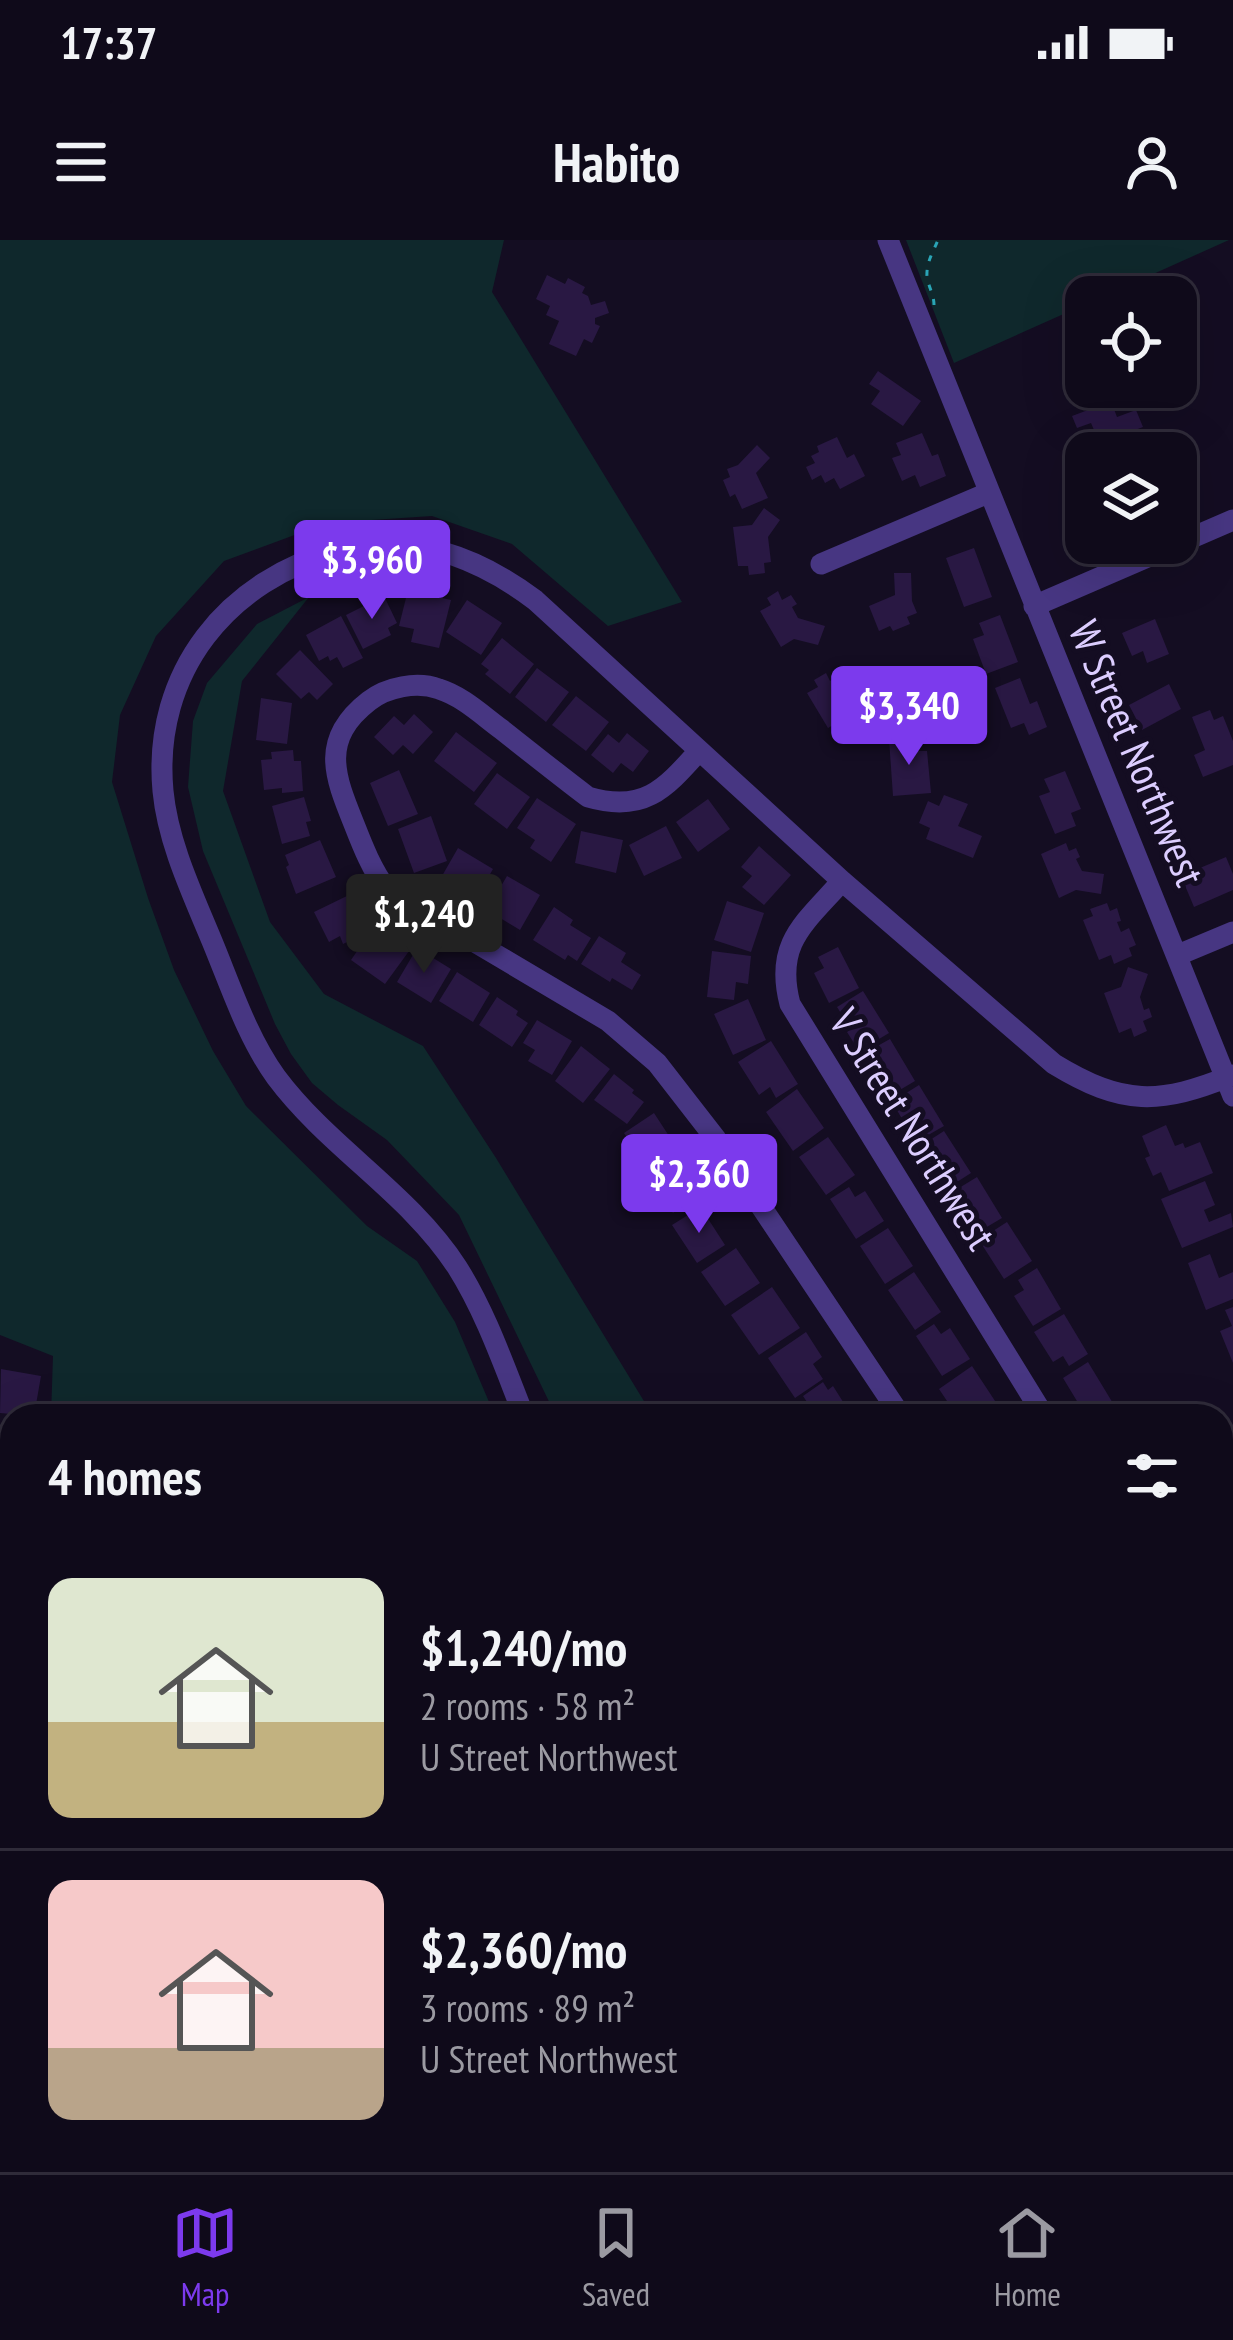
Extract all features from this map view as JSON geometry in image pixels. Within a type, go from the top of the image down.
[{"type":"street","name":"W Street Northwest","points":[[888,240],[1231,1083]]},
{"type":"street","points":[[821,564],[988,493]]},
{"type":"street","points":[[1034,606],[1233,520]]},
{"type":"street","points":[[519,1404],[478,1303],[456,1266],[423,1222],[309,1116],[260,1052],[199,909],[168,818],[163,789],[172,705],[203,639],[252,588],[315,556],[360,545],[409,545],[476,562],[509,580],[842,881],[1054,1064],[1088,1085],[1120,1096],[1147,1098],[1231,1083]]},
{"type":"street","points":[[698,752],[666,787],[647,798],[610,803],[589,797],[470,705],[441,689],[421,685],[375,696],[353,714],[339,734],[334,758],[337,782],[357,832],[387,890],[608,1021],[657,1063],[716,1138],[893,1404]]},
{"type":"street","name":"V Street Northwest","points":[[842,881],[790,947],[784,965],[790,1004],[1037,1404]]},
{"type":"street","points":[[1178,955],[1233,932]]},
{"type":"path","points":[[923,329],[935,303],[927,265],[938,240]]},
{"type":"green space","points":[[0,240],[504,240],[492,292],[682,602],[608,626],[512,544],[432,516],[327,523],[224,561],[156,636],[120,715],[112,782],[174,970],[246,1106],[367,1226],[417,1261],[455,1322],[490,1404],[51,1404],[53,1356],[0,1335]]},
{"type":"green space","points":[[906,240],[1229,240],[1149,276],[1065,276],[1065,313],[954,363]]},
{"type":"green space","points":[[309,597],[242,681],[223,791],[270,922],[324,994],[423,1046],[646,1404],[550,1404],[459,1215],[387,1140],[312,1083],[275,1024],[203,851],[188,787],[193,721],[207,683],[257,624]]},
{"type":"building","points":[[547,275],[585,287],[582,293],[591,305],[605,301],[609,313],[595,318],[600,326],[592,343],[584,339],[576,356],[549,344],[559,321],[546,315],[550,306],[536,299]]},
{"type":"building","points":[[878,371],[921,401],[903,426],[871,404],[880,391],[869,384]]},
{"type":"building","points":[[1114,408],[1117,417],[1136,410],[1143,427],[1130,432],[1086,432],[1094,430],[1091,423],[1077,428],[1072,416]]},
{"type":"building","points":[[922,433],[932,456],[938,454],[946,476],[920,487],[915,475],[902,481],[892,458],[901,455],[896,443]]},
{"type":"building","points":[[837,437],[847,458],[854,454],[865,476],[840,489],[834,478],[825,483],[821,475],[812,480],[806,467],[815,463],[811,456],[819,452],[817,446]]},
{"type":"building","points":[[757,445],[770,458],[756,473],[768,498],[742,509],[723,480],[730,477],[727,469],[738,465]]},
{"type":"building","points":[[764,508],[780,520],[768,537],[771,562],[764,563],[765,573],[749,575],[748,566],[738,566],[733,527],[752,525]]},
{"type":"building","points":[[974,548],[992,597],[964,607],[946,558]]},
{"type":"building","points":[[894,573],[911,573],[917,613],[907,617],[910,624],[879,631],[869,606],[895,595]]},
{"type":"building","points":[[408,590],[451,600],[439,648],[411,642],[414,629],[399,626]]},
{"type":"building","points":[[778,591],[782,600],[791,595],[798,618],[825,626],[818,645],[794,639],[781,647],[760,611],[771,605],[767,598]]},
{"type":"building","points":[[384,596],[397,623],[388,628],[391,635],[363,649],[346,615]]},
{"type":"building","points":[[467,600],[502,623],[481,655],[446,632]]},
{"type":"building","points":[[1000,615],[1018,662],[986,674],[973,639],[984,635],[979,623]]},
{"type":"building","points":[[341,616],[363,658],[343,668],[337,657],[319,661],[306,635]]},
{"type":"building","points":[[1155,619],[1169,654],[1147,663],[1143,651],[1132,656],[1122,633]]},
{"type":"building","points":[[502,638],[534,664],[510,694],[485,674],[489,670],[481,664]]},
{"type":"building","points":[[300,650],[333,684],[317,700],[309,692],[301,699],[276,674]]},
{"type":"building","points":[[537,668],[569,692],[546,722],[515,697]]},
{"type":"building","points":[[826,673],[830,681],[837,676],[846,698],[870,704],[866,724],[845,718],[828,728],[807,693],[818,687],[814,680]]},
{"type":"building","points":[[1020,678],[1030,704],[1037,701],[1047,727],[1029,735],[1024,723],[1011,728],[995,688]]},
{"type":"building","points":[[1169,684],[1181,709],[1142,730],[1129,705]]},
{"type":"building","points":[[576,696],[609,722],[586,751],[552,725]]},
{"type":"building","points":[[261,698],[292,703],[287,744],[256,740]]},
{"type":"building","points":[[1210,710],[1214,720],[1223,716],[1233,741],[1233,765],[1203,777],[1194,755],[1205,750],[1192,717]]},
{"type":"building","points":[[414,714],[433,732],[413,754],[403,745],[393,755],[374,737],[394,716],[404,725]]},
{"type":"building","points":[[456,732],[497,763],[474,792],[434,761]]},
{"type":"building","points":[[627,733],[649,751],[633,772],[621,763],[613,773],[591,755],[608,734],[619,743]]},
{"type":"building","points":[[914,737],[915,751],[927,751],[931,793],[893,796],[889,739]]},
{"type":"building","points":[[293,750],[294,761],[301,761],[303,791],[264,790],[261,760],[272,759],[271,752]]},
{"type":"building","points":[[399,770],[418,814],[388,826],[370,783]]},
{"type":"building","points":[[1065,771],[1081,809],[1071,813],[1076,826],[1055,834],[1039,796],[1050,792],[1044,779]]},
{"type":"building","points":[[497,773],[530,797],[507,829],[474,804]]},
{"type":"building","points":[[944,795],[968,804],[958,826],[982,836],[973,858],[926,839],[930,828],[919,823],[928,801],[939,806]]},
{"type":"building","points":[[304,797],[310,836],[282,844],[272,806]]},
{"type":"building","points":[[537,798],[576,824],[551,862],[530,848],[535,840],[517,828]]},
{"type":"building","points":[[708,799],[730,829],[698,852],[676,822]]},
{"type":"building","points":[[431,816],[447,861],[414,873],[398,829]]},
{"type":"building","points":[[666,826],[682,858],[644,876],[629,845]]},
{"type":"building","points":[[581,831],[623,840],[616,873],[575,863]]},
{"type":"building","points":[[320,840],[336,877],[296,894],[285,855]]},
{"type":"building","points":[[1066,843],[1069,851],[1076,848],[1082,871],[1104,874],[1101,894],[1076,890],[1059,898],[1041,854]]},
{"type":"building","points":[[759,846],[791,875],[764,905],[742,887],[752,876],[741,867]]},
{"type":"building","points":[[458,848],[493,869],[473,904],[438,883]]},
{"type":"building","points":[[1226,857],[1233,890],[1194,907],[1181,876]]},
{"type":"building","points":[[507,876],[540,895],[520,930],[487,910]]},
{"type":"building","points":[[351,894],[364,922],[359,925],[363,934],[343,944],[340,936],[329,942],[314,912]]},
{"type":"building","points":[[727,901],[764,913],[751,952],[714,940]]},
{"type":"building","points":[[1107,903],[1110,911],[1117,908],[1121,932],[1129,928],[1136,945],[1129,948],[1132,956],[1114,964],[1111,955],[1099,960],[1083,920],[1093,916],[1090,909]]},
{"type":"building","points":[[554,907],[591,938],[577,961],[568,955],[565,960],[533,940]]},
{"type":"building","points":[[394,934],[412,947],[385,984],[351,960],[368,935],[377,943],[381,939],[388,944]]},
{"type":"building","points":[[599,936],[626,953],[621,962],[641,975],[632,990],[581,964]]},
{"type":"building","points":[[838,947],[859,988],[829,1003],[814,973],[824,968],[818,957]]},
{"type":"building","points":[[417,948],[451,969],[431,1003],[397,982]]},
{"type":"building","points":[[712,951],[751,956],[748,984],[736,982],[734,1000],[707,997]]},
{"type":"building","points":[[1128,967],[1148,974],[1140,997],[1152,1017],[1143,1021],[1147,1031],[1134,1037],[1131,1028],[1119,1033],[1104,993],[1121,987]]},
{"type":"building","points":[[457,972],[490,993],[473,1022],[439,1001]]},
{"type":"building","points":[[863,991],[889,1033],[859,1051],[837,1007]]},
{"type":"building","points":[[497,997],[528,1023],[512,1047],[479,1025]]},
{"type":"building","points":[[748,999],[766,1040],[733,1055],[714,1014]]},
{"type":"building","points":[[537,1020],[572,1041],[552,1075],[528,1061],[535,1050],[523,1043]]},
{"type":"building","points":[[890,1039],[915,1081],[888,1097],[863,1054]]},
{"type":"building","points":[[771,1041],[798,1084],[776,1098],[770,1087],[759,1095],[738,1062]]},
{"type":"building","points":[[581,1046],[610,1069],[583,1103],[555,1081]]},
{"type":"building","points":[[614,1074],[644,1102],[627,1124],[594,1100]]},
{"type":"building","points":[[919,1085],[944,1126],[916,1142],[892,1102]]},
{"type":"building","points":[[797,1089],[824,1128],[793,1151],[766,1112]]},
{"type":"building","points":[[654,1113],[671,1139],[666,1143],[672,1152],[653,1164],[648,1157],[642,1161],[624,1133]]},
{"type":"building","points":[[1166,1125],[1175,1146],[1200,1142],[1213,1173],[1169,1191],[1161,1172],[1153,1176],[1142,1136]]},
{"type":"building","points":[[944,1131],[971,1173],[946,1189],[919,1147]]},
{"type":"building","points":[[828,1137],[855,1175],[826,1195],[799,1157]]},
{"type":"building","points":[[682,1151],[697,1175],[689,1180],[699,1194],[673,1213],[647,1175]]},
{"type":"building","points":[[977,1177],[1002,1218],[975,1234],[956,1204],[965,1198],[959,1188]]},
{"type":"building","points":[[1205,1181],[1215,1205],[1204,1210],[1209,1222],[1231,1213],[1233,1227],[1182,1248],[1161,1199]]},
{"type":"building","points":[[849,1187],[855,1197],[865,1191],[884,1221],[856,1239],[830,1199]]},
{"type":"building","points":[[696,1210],[700,1217],[705,1214],[725,1245],[697,1263],[672,1225]]},
{"type":"building","points":[[1007,1222],[1032,1261],[1004,1279],[979,1240]]},
{"type":"building","points":[[888,1228],[913,1266],[885,1284],[860,1246]]},
{"type":"building","points":[[736,1248],[760,1283],[725,1306],[701,1272]]},
{"type":"building","points":[[1210,1254],[1219,1278],[1233,1272],[1233,1299],[1206,1310],[1188,1263]]},
{"type":"building","points":[[1037,1268],[1061,1309],[1033,1326],[1014,1296],[1024,1290],[1018,1280]]},
{"type":"building","points":[[914,1272],[941,1312],[915,1330],[888,1290]]},
{"type":"building","points":[[772,1287],[800,1328],[759,1355],[731,1315]]},
{"type":"building","points":[[1233,1307],[1233,1363],[1220,1331],[1232,1326],[1225,1310]]},
{"type":"building","points":[[1064,1314],[1088,1354],[1069,1366],[1063,1356],[1053,1362],[1034,1332]]},
{"type":"building","points":[[934,1324],[941,1334],[950,1328],[970,1359],[942,1376],[916,1336]]},
{"type":"building","points":[[806,1332],[822,1357],[813,1364],[823,1379],[795,1398],[768,1358]]},
{"type":"building","points":[[1088,1362],[1113,1404],[1079,1404],[1063,1378]]},
{"type":"building","points":[[972,1366],[997,1404],[949,1404],[939,1389]]},
{"type":"building","points":[[1,1369],[41,1376],[36,1404],[0,1404]]},
{"type":"building","points":[[823,1382],[828,1390],[833,1386],[844,1404],[805,1404],[803,1396]]}]
